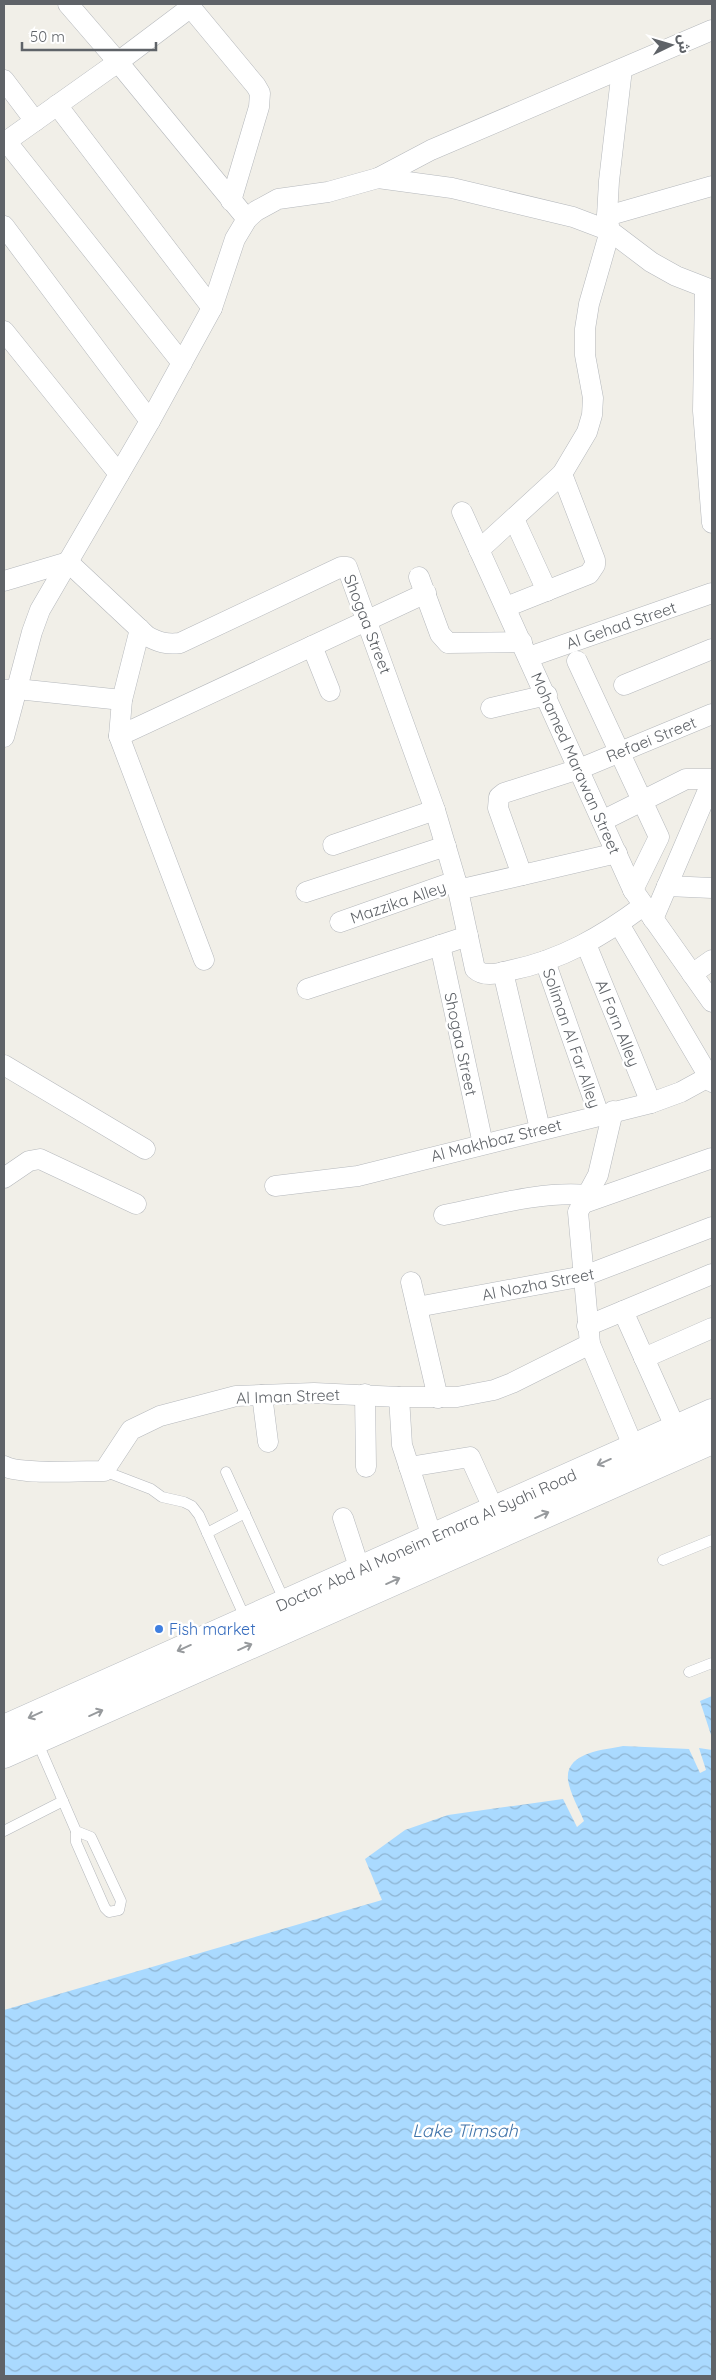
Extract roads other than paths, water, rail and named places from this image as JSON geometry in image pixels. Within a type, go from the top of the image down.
[{"type":"main road","name":"Doctor Abd Al Moneim Emara Al Syahi Road","points":[[4,1729],[712,1413]]},
{"type":"main road","name":"Doctor Abd Al Moneim Emara Al Syahi Road","points":[[4,1754],[711,1444]]},
{"type":"street","points":[[68,4],[247,219]]},
{"type":"street","points":[[182,363],[5,142],[118,62],[189,6],[260,93],[259,107],[231,201]]},
{"type":"street","points":[[4,737],[10,690],[40,610],[150,421],[212,308],[235,239],[247,219],[266,204],[278,199],[328,192],[378,178],[431,150],[712,31]]},
{"type":"street","points":[[480,550],[562,474],[587,432],[592,415],[593,398],[585,355],[585,329],[608,223],[622,69]]},
{"type":"street","points":[[4,80],[35,121]]},
{"type":"street","points":[[57,105],[212,308]]},
{"type":"street","points":[[378,178],[452,188],[573,217],[608,223],[712,186]]},
{"type":"street","points":[[608,223],[651,262],[676,276],[709,289],[708,411],[712,515]]},
{"type":"street","points":[[4,226],[150,421]]},
{"type":"street","points":[[4,331],[119,474]]},
{"type":"street","points":[[506,607],[589,574],[595,565],[595,560],[562,474]]},
{"type":"street","name":"Mohamed Marawan Street","points":[[462,512],[526,649],[616,853],[643,905],[712,1002]]},
{"type":"street","points":[[514,519],[547,591]]},
{"type":"street","points":[[4,581],[68,562]]},
{"type":"street","name":"Shogaa Street","points":[[68,562],[140,629],[154,640],[172,644],[180,643],[344,566],[350,570],[435,810],[457,886],[475,969],[484,974],[503,972],[545,961],[586,944],[619,924],[643,905]]},
{"type":"street","name":"Al Gehad Street","points":[[368,620],[422,585],[440,634],[448,643],[454,645],[526,649],[712,593]]},
{"type":"street","points":[[119,736],[368,620]]},
{"type":"street","points":[[140,629],[122,700],[119,736],[204,960]]},
{"type":"street","points":[[312,646],[330,691]]},
{"type":"street","points":[[624,685],[712,649]]},
{"type":"street","points":[[576,661],[658,834],[659,841],[643,905]]},
{"type":"street","points":[[10,690],[122,700]]},
{"type":"street","points":[[492,708],[546,695]]},
{"type":"street","name":"Refaei Street","points":[[522,875],[498,808],[499,797],[504,793],[579,769],[712,714]]},
{"type":"street","points":[[602,821],[686,779],[712,780],[704,818],[667,886],[643,905]]},
{"type":"street","points":[[332,845],[435,810]]},
{"type":"street","points":[[306,892],[446,846]]},
{"type":"street","name":"Mazzika Alley","points":[[340,922],[457,886],[522,875],[616,853]]},
{"type":"street","points":[[667,886],[712,888]]},
{"type":"street","points":[[619,924],[711,1078]]},
{"type":"street","points":[[307,989],[468,936]]},
{"type":"street","name":"Al Forn Alley","points":[[586,944],[651,1103]]},
{"type":"street","name":"Shogaa Street","points":[[440,945],[483,1144]]},
{"type":"street","points":[[692,974],[712,960]]},
{"type":"street","name":"Soliman Al Far Alley","points":[[545,961],[606,1113]]},
{"type":"street","points":[[503,972],[540,1129]]},
{"type":"street","points":[[4,1065],[145,1149]]},
{"type":"street","name":"Al Makhbaz Street","points":[[275,1186],[358,1176],[540,1129],[651,1103],[682,1092],[711,1078]]},
{"type":"street","points":[[606,1113],[598,1175],[578,1212],[589,1335],[634,1448]]},
{"type":"street","points":[[444,1215],[554,1194],[584,1200],[712,1158]]},
{"type":"street","points":[[4,1178],[29,1161],[40,1159],[136,1204]]},
{"type":"street","name":"Al Nozha Street","points":[[417,1307],[584,1276],[712,1227]]},
{"type":"street","name":"Al Iman Street","points":[[104,1471],[131,1430],[160,1416],[236,1396],[365,1394],[438,1398],[457,1397],[494,1390],[589,1335],[623,1311],[712,1274]]},
{"type":"street","points":[[412,1282],[438,1398]]},
{"type":"street","points":[[623,1311],[676,1429]]},
{"type":"street","points":[[644,1358],[712,1328]]},
{"type":"street","points":[[365,1394],[366,1467]]},
{"type":"street","points":[[262,1395],[268,1442]]},
{"type":"street","points":[[399,1397],[401,1437],[432,1537]]},
{"type":"street","points":[[409,1467],[470,1457],[494,1510]]},
{"type":"street","points":[[4,1466],[21,1472],[104,1471]]},
{"type":"street","points":[[343,1518],[360,1570]]},
{"type":"lane","points":[[104,1471],[151,1489],[162,1497],[192,1506],[199,1515],[246,1621]]},
{"type":"lane","points":[[226,1472],[285,1603]]},
{"type":"lane","points":[[207,1533],[245,1513]]},
{"type":"lane","points":[[663,1560],[712,1540]]},
{"type":"lane","points":[[689,1672],[712,1663]]},
{"type":"lane","points":[[37,1740],[76,1831],[76,1842],[105,1908],[109,1912],[119,1910],[121,1901],[91,1837],[76,1831]]},
{"type":"lane","points":[[4,1831],[63,1801]]},
{"type":"water","points":[[712,1696],[712,1738],[700,1701]]},
{"type":"water","name":"Lake Timsah","points":[[623,1746],[689,1749],[700,1773],[706,1770],[699,1748],[712,1750],[712,2376],[4,2376],[4,2010],[382,1900],[365,1859],[405,1830],[448,1815],[563,1799],[577,1827],[584,1821],[568,1780],[569,1771],[573,1763],[587,1754]]},
{"type":"place","name":"Fish market","points":[[159,1629]]}]
